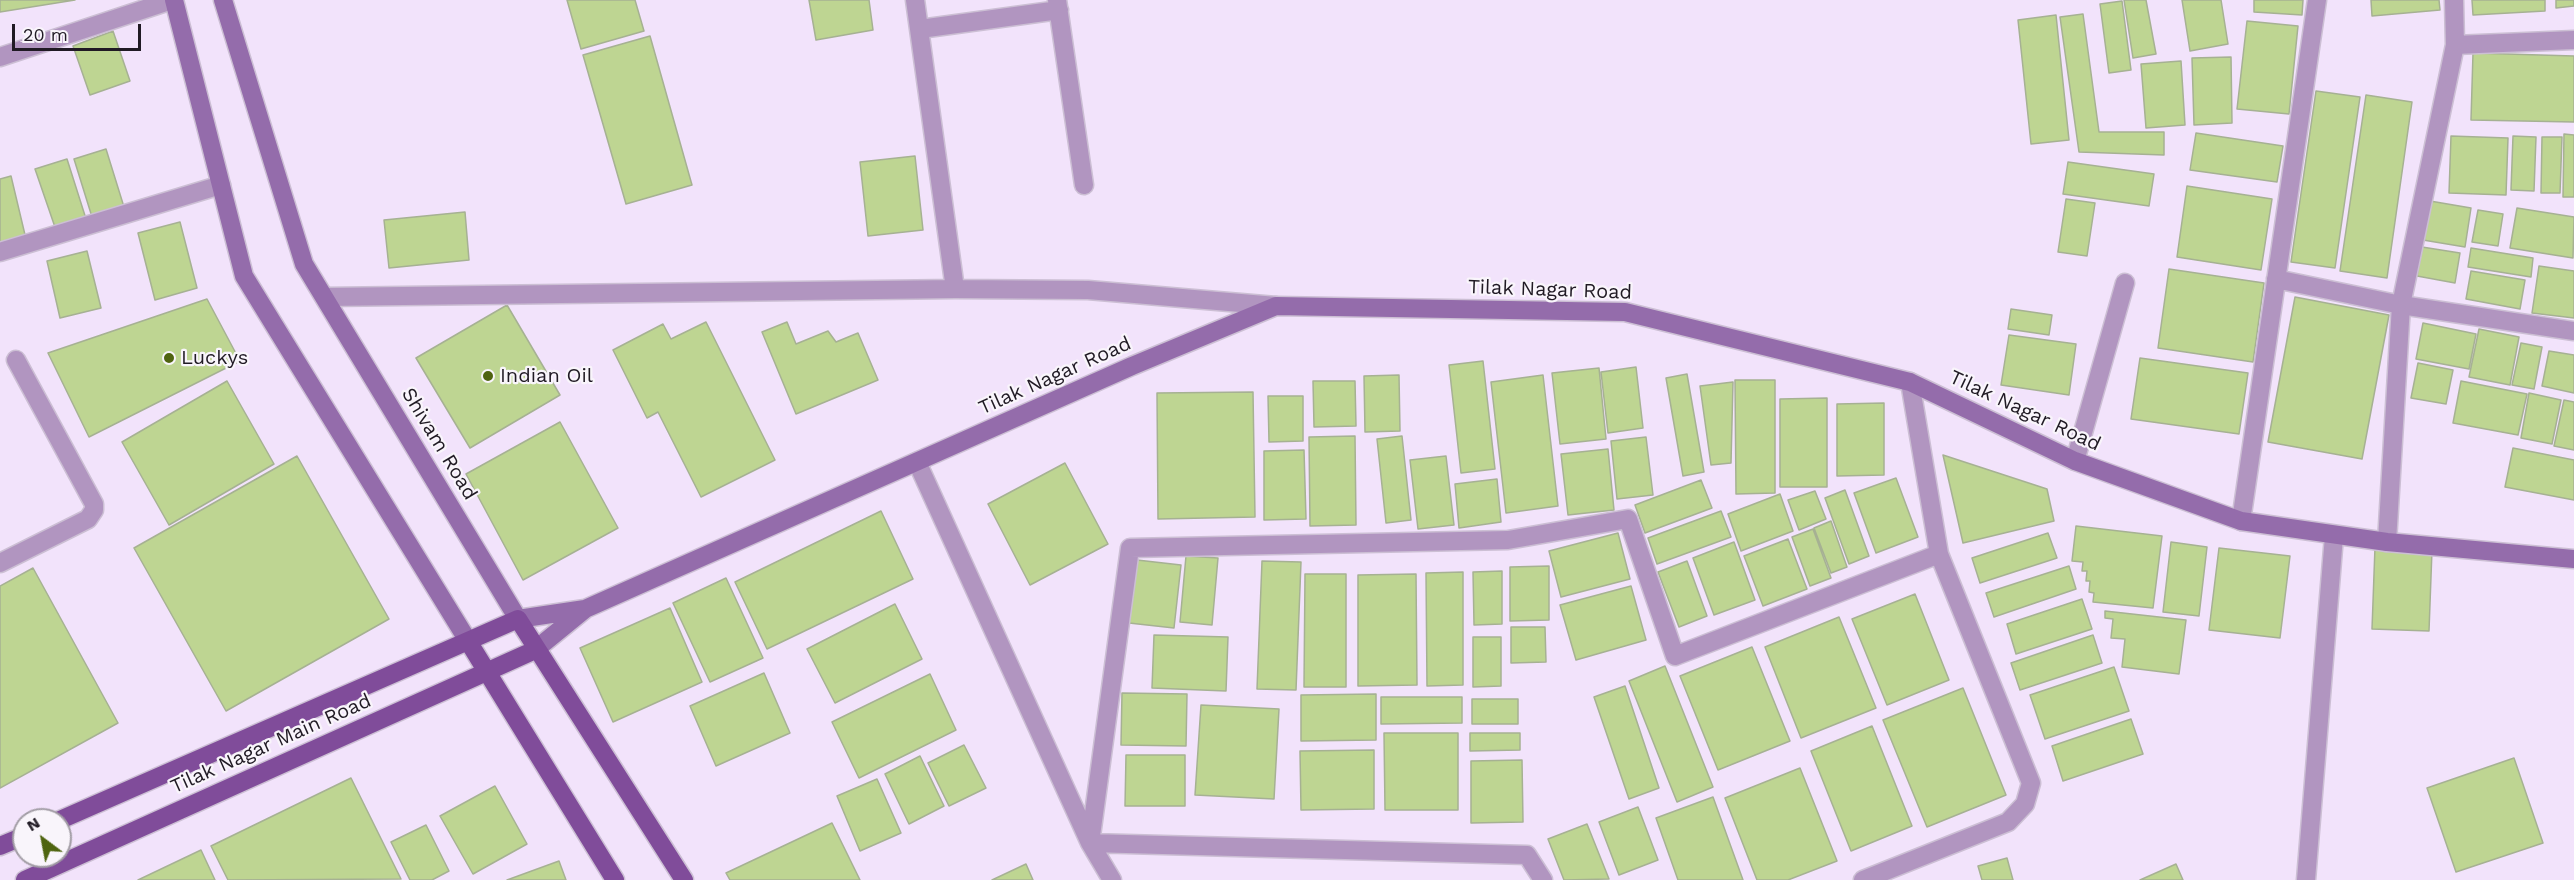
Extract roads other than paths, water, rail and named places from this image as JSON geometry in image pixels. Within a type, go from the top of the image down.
[{"type":"main road","name":"Tilak Nagar Main Road","points":[[72,815],[518,619]]},
{"type":"main road","name":"Shivam Road","points":[[518,619],[535,650],[684,880]]},
{"type":"main road","points":[[468,641],[615,880]]},
{"type":"main road","name":"Tilak Nagar Main Road","points":[[25,880],[535,650]]},
{"type":"street","points":[[0,57],[173,0],[244,276],[468,641]]},
{"type":"street","name":"Shivam Road","points":[[223,0],[304,264],[518,619]]},
{"type":"street","points":[[915,0],[955,289]]},
{"type":"street","points":[[2241,521],[2317,0]]},
{"type":"street","points":[[2387,542],[2401,304],[2455,45],[2454,0]]},
{"type":"street","points":[[920,29],[1058,5],[1084,185]]},
{"type":"street","points":[[2455,45],[2574,40]]},
{"type":"street","points":[[0,252],[221,185]]},
{"type":"street","points":[[2276,279],[2401,304],[2574,331]]},
{"type":"street","points":[[2075,461],[2125,283]]},
{"type":"street","points":[[325,297],[955,289],[1088,290],[1276,306]]},
{"type":"street","name":"Tilak Nagar Road","points":[[518,619],[585,609],[1132,366],[1276,306],[1625,312],[1910,382],[2075,461],[2241,521],[2334,536],[2574,559]]},
{"type":"street","points":[[0,563],[88,519],[94,510],[94,504],[16,360]]},
{"type":"street","points":[[1863,880],[2008,822],[2025,804],[2031,783],[1939,554],[1910,382]]},
{"type":"street","points":[[917,462],[1090,843],[1112,880]]},
{"type":"street","points":[[1090,843],[1130,548],[1508,540],[1628,519],[1675,656],[1939,554]]},
{"type":"street","points":[[2306,880],[2334,536]]},
{"type":"street","name":"Tilak Nagar Road","points":[[535,650],[585,609]]},
{"type":"street","points":[[1090,843],[1527,855],[1543,880]]},
{"type":"place","name":"Luckys","points":[[169,358]]},
{"type":"place","name":"Indian Oil","points":[[488,376]]}]
